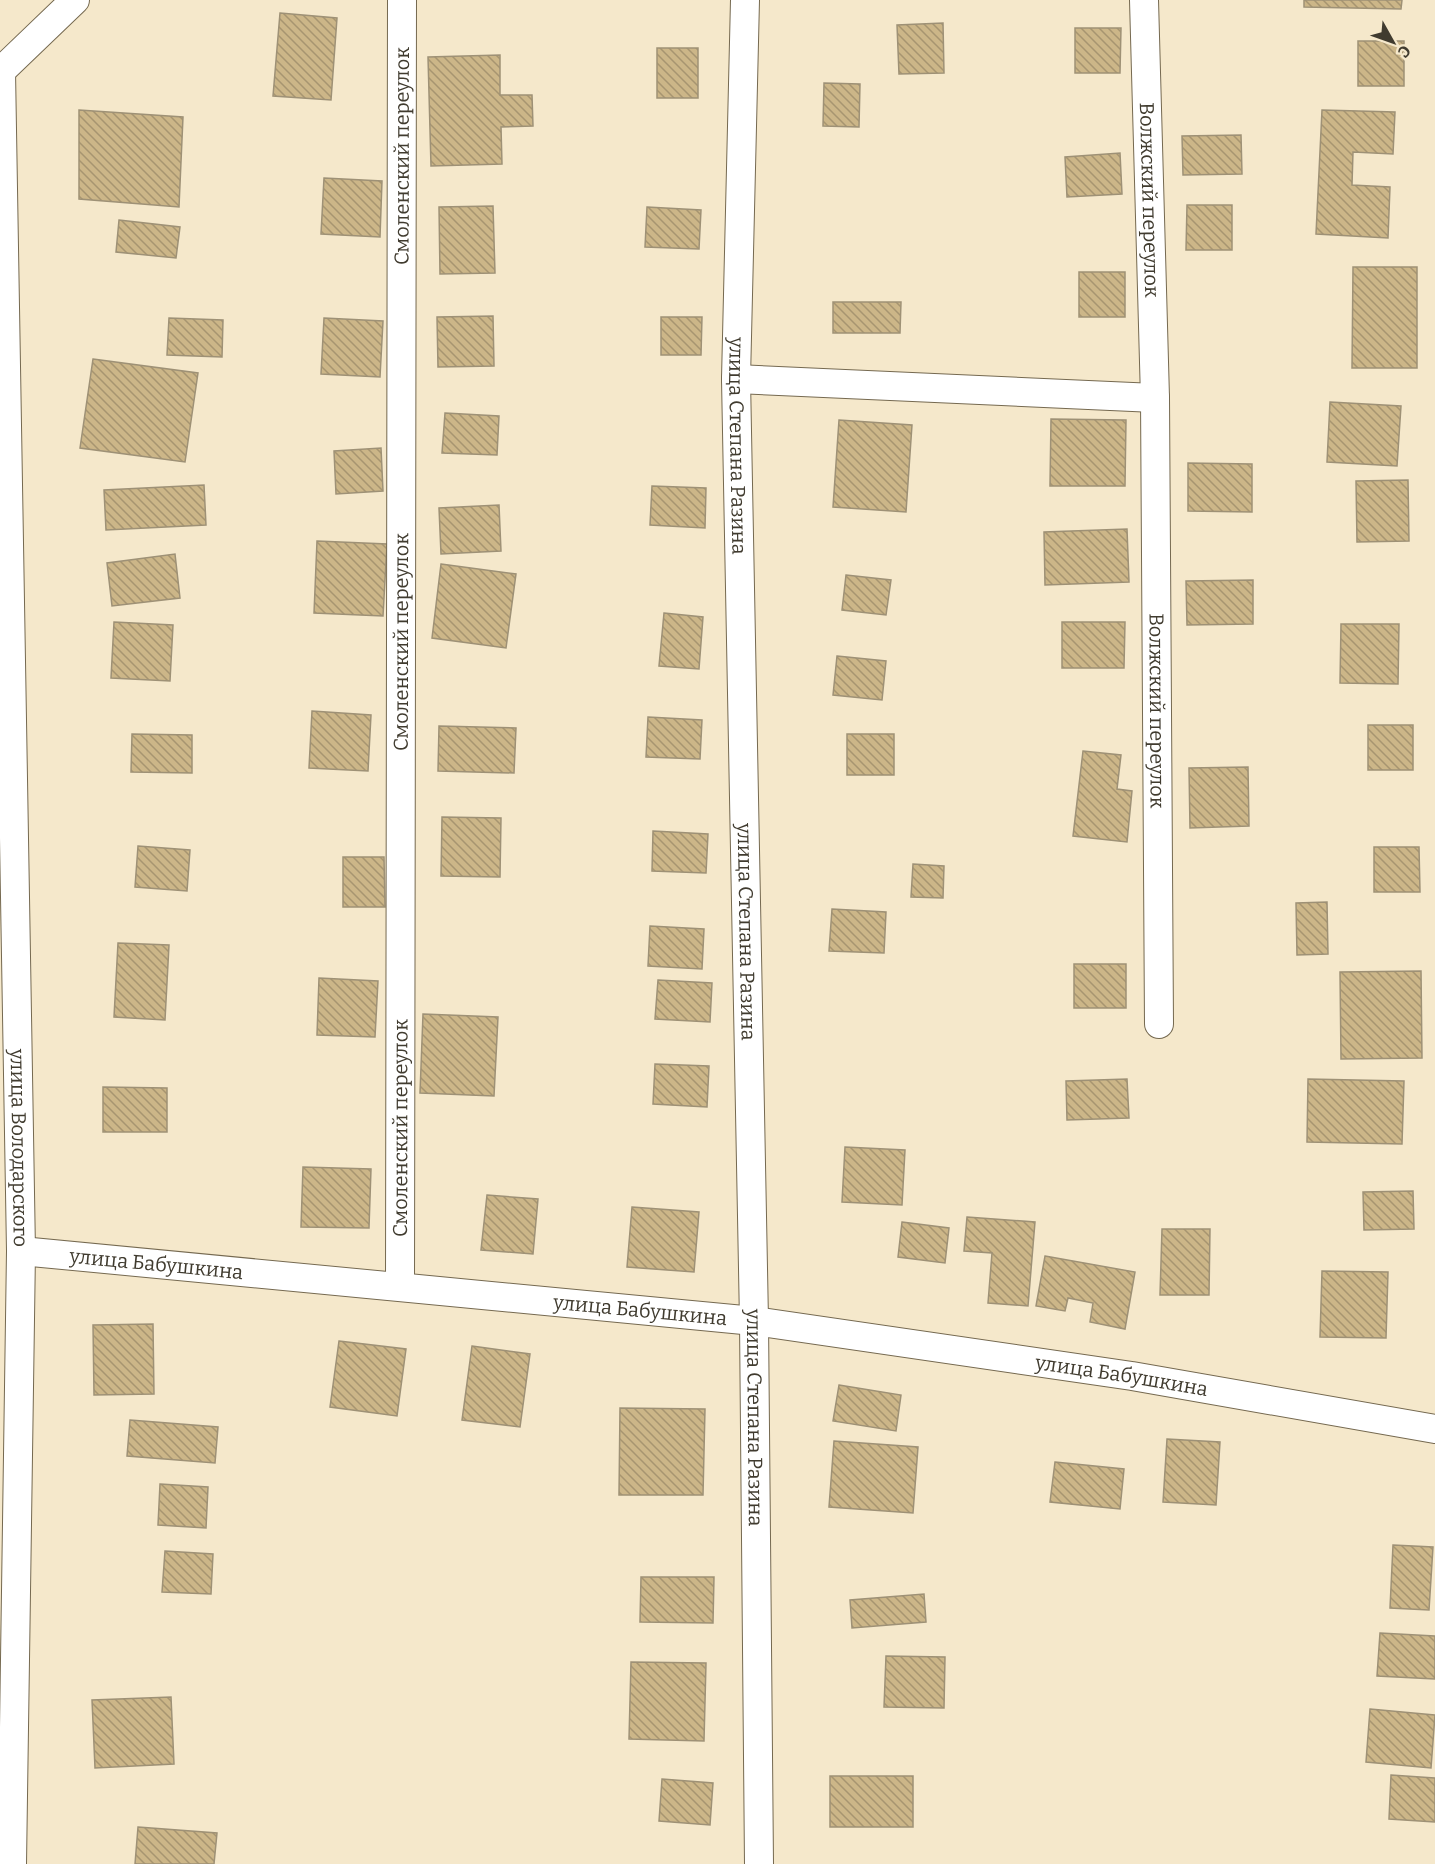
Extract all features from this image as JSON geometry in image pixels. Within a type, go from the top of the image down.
[{"type":"street","points":[[1,71],[75,0]]},
{"type":"street","name":"Смоленский переулок","points":[[400,1286],[402,0]]},
{"type":"street","name":"улица Степана Разина","points":[[745,0],[736,379],[754,1321],[759,1864]]},
{"type":"street","name":"Волжский переулок","points":[[1144,0],[1155,398],[1159,1024]]},
{"type":"street","name":"улица Володарского","points":[[1,71],[21,1251],[12,1864]]},
{"type":"street","points":[[736,379],[1155,398]]},
{"type":"street","name":"улица Бабушкина","points":[[21,1251],[754,1321],[1132,1376],[1435,1429]]},
{"type":"building","points":[[1304,0],[1402,0],[1401,9],[1304,7]]},
{"type":"building","points":[[280,13],[337,18],[331,100],[273,96]]},
{"type":"building","points":[[943,23],[944,73],[899,74],[897,25]]},
{"type":"building","points":[[1075,28],[1121,28],[1120,73],[1075,73]]},
{"type":"building","points":[[1358,41],[1404,41],[1404,86],[1358,86]]},
{"type":"building","points":[[657,48],[698,48],[698,98],[657,98]]},
{"type":"building","points":[[500,55],[500,95],[532,95],[533,126],[501,127],[502,164],[431,166],[428,57]]},
{"type":"building","points":[[824,83],[860,84],[859,127],[823,126]]},
{"type":"building","points":[[79,110],[183,117],[179,207],[79,199]]},
{"type":"building","points":[[1322,110],[1395,112],[1393,154],[1353,152],[1352,185],[1390,187],[1388,238],[1316,234]]},
{"type":"building","points":[[1241,135],[1242,174],[1183,175],[1182,136]]},
{"type":"building","points":[[1120,153],[1122,194],[1067,197],[1065,157]]},
{"type":"building","points":[[324,178],[382,181],[380,237],[321,234]]},
{"type":"building","points":[[1187,205],[1232,205],[1232,250],[1186,250]]},
{"type":"building","points":[[493,206],[495,273],[440,274],[439,207]]},
{"type":"building","points":[[647,207],[701,210],[699,249],[645,247]]},
{"type":"building","points":[[119,220],[180,227],[176,258],[116,252]]},
{"type":"building","points":[[1353,267],[1417,267],[1417,368],[1352,368]]},
{"type":"building","points":[[1079,272],[1125,272],[1125,317],[1079,317]]},
{"type":"building","points":[[833,302],[901,302],[900,333],[833,333]]},
{"type":"building","points":[[493,316],[494,366],[438,367],[437,317]]},
{"type":"building","points":[[661,317],[702,317],[701,355],[661,355]]},
{"type":"building","points":[[169,318],[223,320],[222,357],[167,355]]},
{"type":"building","points":[[324,318],[383,321],[380,377],[321,374]]},
{"type":"building","points":[[93,359],[198,373],[185,462],[80,448]]},
{"type":"building","points":[[1330,402],[1401,406],[1397,466],[1327,462]]},
{"type":"building","points":[[445,413],[499,416],[497,455],[442,453]]},
{"type":"building","points":[[1051,419],[1126,420],[1125,486],[1050,486]]},
{"type":"building","points":[[839,420],[912,425],[906,512],[833,507]]},
{"type":"building","points":[[381,448],[383,491],[336,494],[334,451]]},
{"type":"building","points":[[1188,463],[1252,464],[1252,512],[1188,511]]},
{"type":"building","points":[[1408,480],[1409,541],[1357,542],[1356,481]]},
{"type":"building","points":[[204,485],[206,525],[106,530],[104,490]]},
{"type":"building","points":[[652,486],[706,488],[705,528],[650,525]]},
{"type":"building","points":[[499,505],[501,551],[441,554],[439,508]]},
{"type":"building","points":[[1127,529],[1129,582],[1045,585],[1044,532]]},
{"type":"building","points":[[317,541],[387,544],[383,616],[314,613]]},
{"type":"building","points":[[175,554],[180,598],[112,606],[107,563]]},
{"type":"building","points":[[441,564],[516,574],[506,648],[432,638]]},
{"type":"building","points":[[846,575],[891,580],[886,615],[842,610]]},
{"type":"building","points":[[1253,580],[1253,624],[1187,625],[1186,581]]},
{"type":"building","points":[[664,613],[703,617],[699,669],[659,666]]},
{"type":"building","points":[[114,622],[173,625],[170,681],[111,678]]},
{"type":"building","points":[[1062,622],[1125,622],[1124,668],[1062,668]]},
{"type":"building","points":[[1341,624],[1399,624],[1398,684],[1340,683]]},
{"type":"building","points":[[837,656],[886,661],[882,700],[833,695]]},
{"type":"building","points":[[312,711],[371,715],[368,771],[309,768]]},
{"type":"building","points":[[648,717],[702,720],[700,759],[646,757]]},
{"type":"building","points":[[1368,725],[1413,725],[1413,770],[1368,770]]},
{"type":"building","points":[[439,726],[516,728],[514,773],[438,771]]},
{"type":"building","points":[[132,734],[192,735],[192,773],[131,772]]},
{"type":"building","points":[[847,734],[894,734],[894,775],[847,775]]},
{"type":"building","points":[[1083,751],[1121,755],[1117,789],[1132,791],[1127,842],[1073,836]]},
{"type":"building","points":[[1248,767],[1249,826],[1190,828],[1189,768]]},
{"type":"building","points":[[442,817],[501,818],[500,877],[441,876]]},
{"type":"building","points":[[653,831],[708,834],[706,873],[652,871]]},
{"type":"building","points":[[138,846],[190,850],[187,891],[135,887]]},
{"type":"building","points":[[1374,847],[1419,847],[1420,892],[1374,892]]},
{"type":"building","points":[[343,857],[384,857],[385,907],[343,907]]},
{"type":"building","points":[[913,864],[944,866],[943,898],[911,897]]},
{"type":"building","points":[[1327,902],[1328,954],[1297,955],[1296,903]]},
{"type":"building","points":[[832,909],[886,912],[884,953],[829,951]]},
{"type":"building","points":[[650,926],[704,929],[702,969],[648,966]]},
{"type":"building","points":[[118,943],[169,945],[165,1020],[114,1017]]},
{"type":"building","points":[[1074,964],[1126,964],[1126,1008],[1074,1008]]},
{"type":"building","points":[[1421,971],[1422,1058],[1341,1059],[1340,972]]},
{"type":"building","points":[[319,978],[378,981],[375,1037],[317,1035]]},
{"type":"building","points":[[658,980],[712,983],[710,1022],[655,1019]]},
{"type":"building","points":[[423,1014],[498,1017],[494,1096],[420,1093]]},
{"type":"building","points":[[655,1064],[709,1066],[707,1107],[653,1104]]},
{"type":"building","points":[[1127,1079],[1129,1118],[1067,1120],[1066,1081]]},
{"type":"building","points":[[1308,1079],[1404,1081],[1402,1144],[1307,1142]]},
{"type":"building","points":[[103,1087],[167,1088],[167,1132],[103,1132]]},
{"type":"building","points":[[845,1147],[905,1150],[902,1205],[842,1202]]},
{"type":"building","points":[[303,1167],[371,1169],[369,1228],[301,1227]]},
{"type":"building","points":[[1413,1191],[1414,1229],[1364,1230],[1363,1192]]},
{"type":"building","points":[[487,1195],[538,1199],[533,1254],[481,1250]]},
{"type":"building","points":[[632,1207],[699,1212],[694,1272],[627,1267]]},
{"type":"building","points":[[967,1217],[1035,1222],[1028,1306],[988,1303],[992,1253],[964,1251]]},
{"type":"building","points":[[902,1222],[949,1228],[945,1263],[898,1257]]},
{"type":"building","points":[[1162,1229],[1210,1229],[1209,1295],[1160,1295]]},
{"type":"building","points":[[1045,1256],[1135,1272],[1125,1329],[1090,1322],[1093,1303],[1068,1298],[1065,1311],[1036,1306]]},
{"type":"building","points":[[1322,1271],[1388,1272],[1386,1338],[1320,1337]]},
{"type":"building","points":[[153,1324],[154,1394],[94,1395],[93,1325]]},
{"type":"building","points":[[339,1341],[406,1349],[397,1416],[330,1407]]},
{"type":"building","points":[[472,1346],[530,1354],[520,1427],[462,1420]]},
{"type":"building","points":[[839,1385],[901,1395],[896,1431],[833,1421]]},
{"type":"building","points":[[620,1408],[705,1409],[703,1495],[619,1495]]},
{"type":"building","points":[[130,1420],[218,1427],[215,1463],[127,1456]]},
{"type":"building","points":[[1167,1439],[1220,1442],[1216,1505],[1163,1502]]},
{"type":"building","points":[[834,1441],[918,1447],[913,1513],[829,1507]]},
{"type":"building","points":[[1055,1462],[1124,1469],[1120,1509],[1050,1502]]},
{"type":"building","points":[[160,1484],[208,1487],[206,1528],[158,1525]]},
{"type":"building","points":[[1393,1545],[1433,1547],[1429,1610],[1390,1608]]},
{"type":"building","points":[[165,1551],[213,1554],[211,1594],[162,1592]]},
{"type":"building","points":[[641,1577],[714,1577],[713,1623],[640,1622]]},
{"type":"building","points":[[924,1594],[926,1622],[852,1628],[850,1600]]},
{"type":"building","points":[[1380,1633],[1435,1636],[1435,1679],[1377,1676]]},
{"type":"building","points":[[886,1656],[945,1657],[944,1708],[884,1707]]},
{"type":"building","points":[[631,1662],[706,1663],[704,1741],[629,1739]]},
{"type":"building","points":[[171,1697],[174,1764],[95,1768],[92,1700]]},
{"type":"building","points":[[1370,1709],[1435,1715],[1431,1768],[1366,1762]]},
{"type":"building","points":[[1391,1775],[1435,1778],[1435,1822],[1389,1819]]},
{"type":"building","points":[[830,1776],[913,1776],[913,1827],[830,1827]]},
{"type":"building","points":[[662,1779],[713,1783],[710,1825],[659,1821]]},
{"type":"building","points":[[138,1827],[217,1833],[214,1864],[135,1864]]}]
